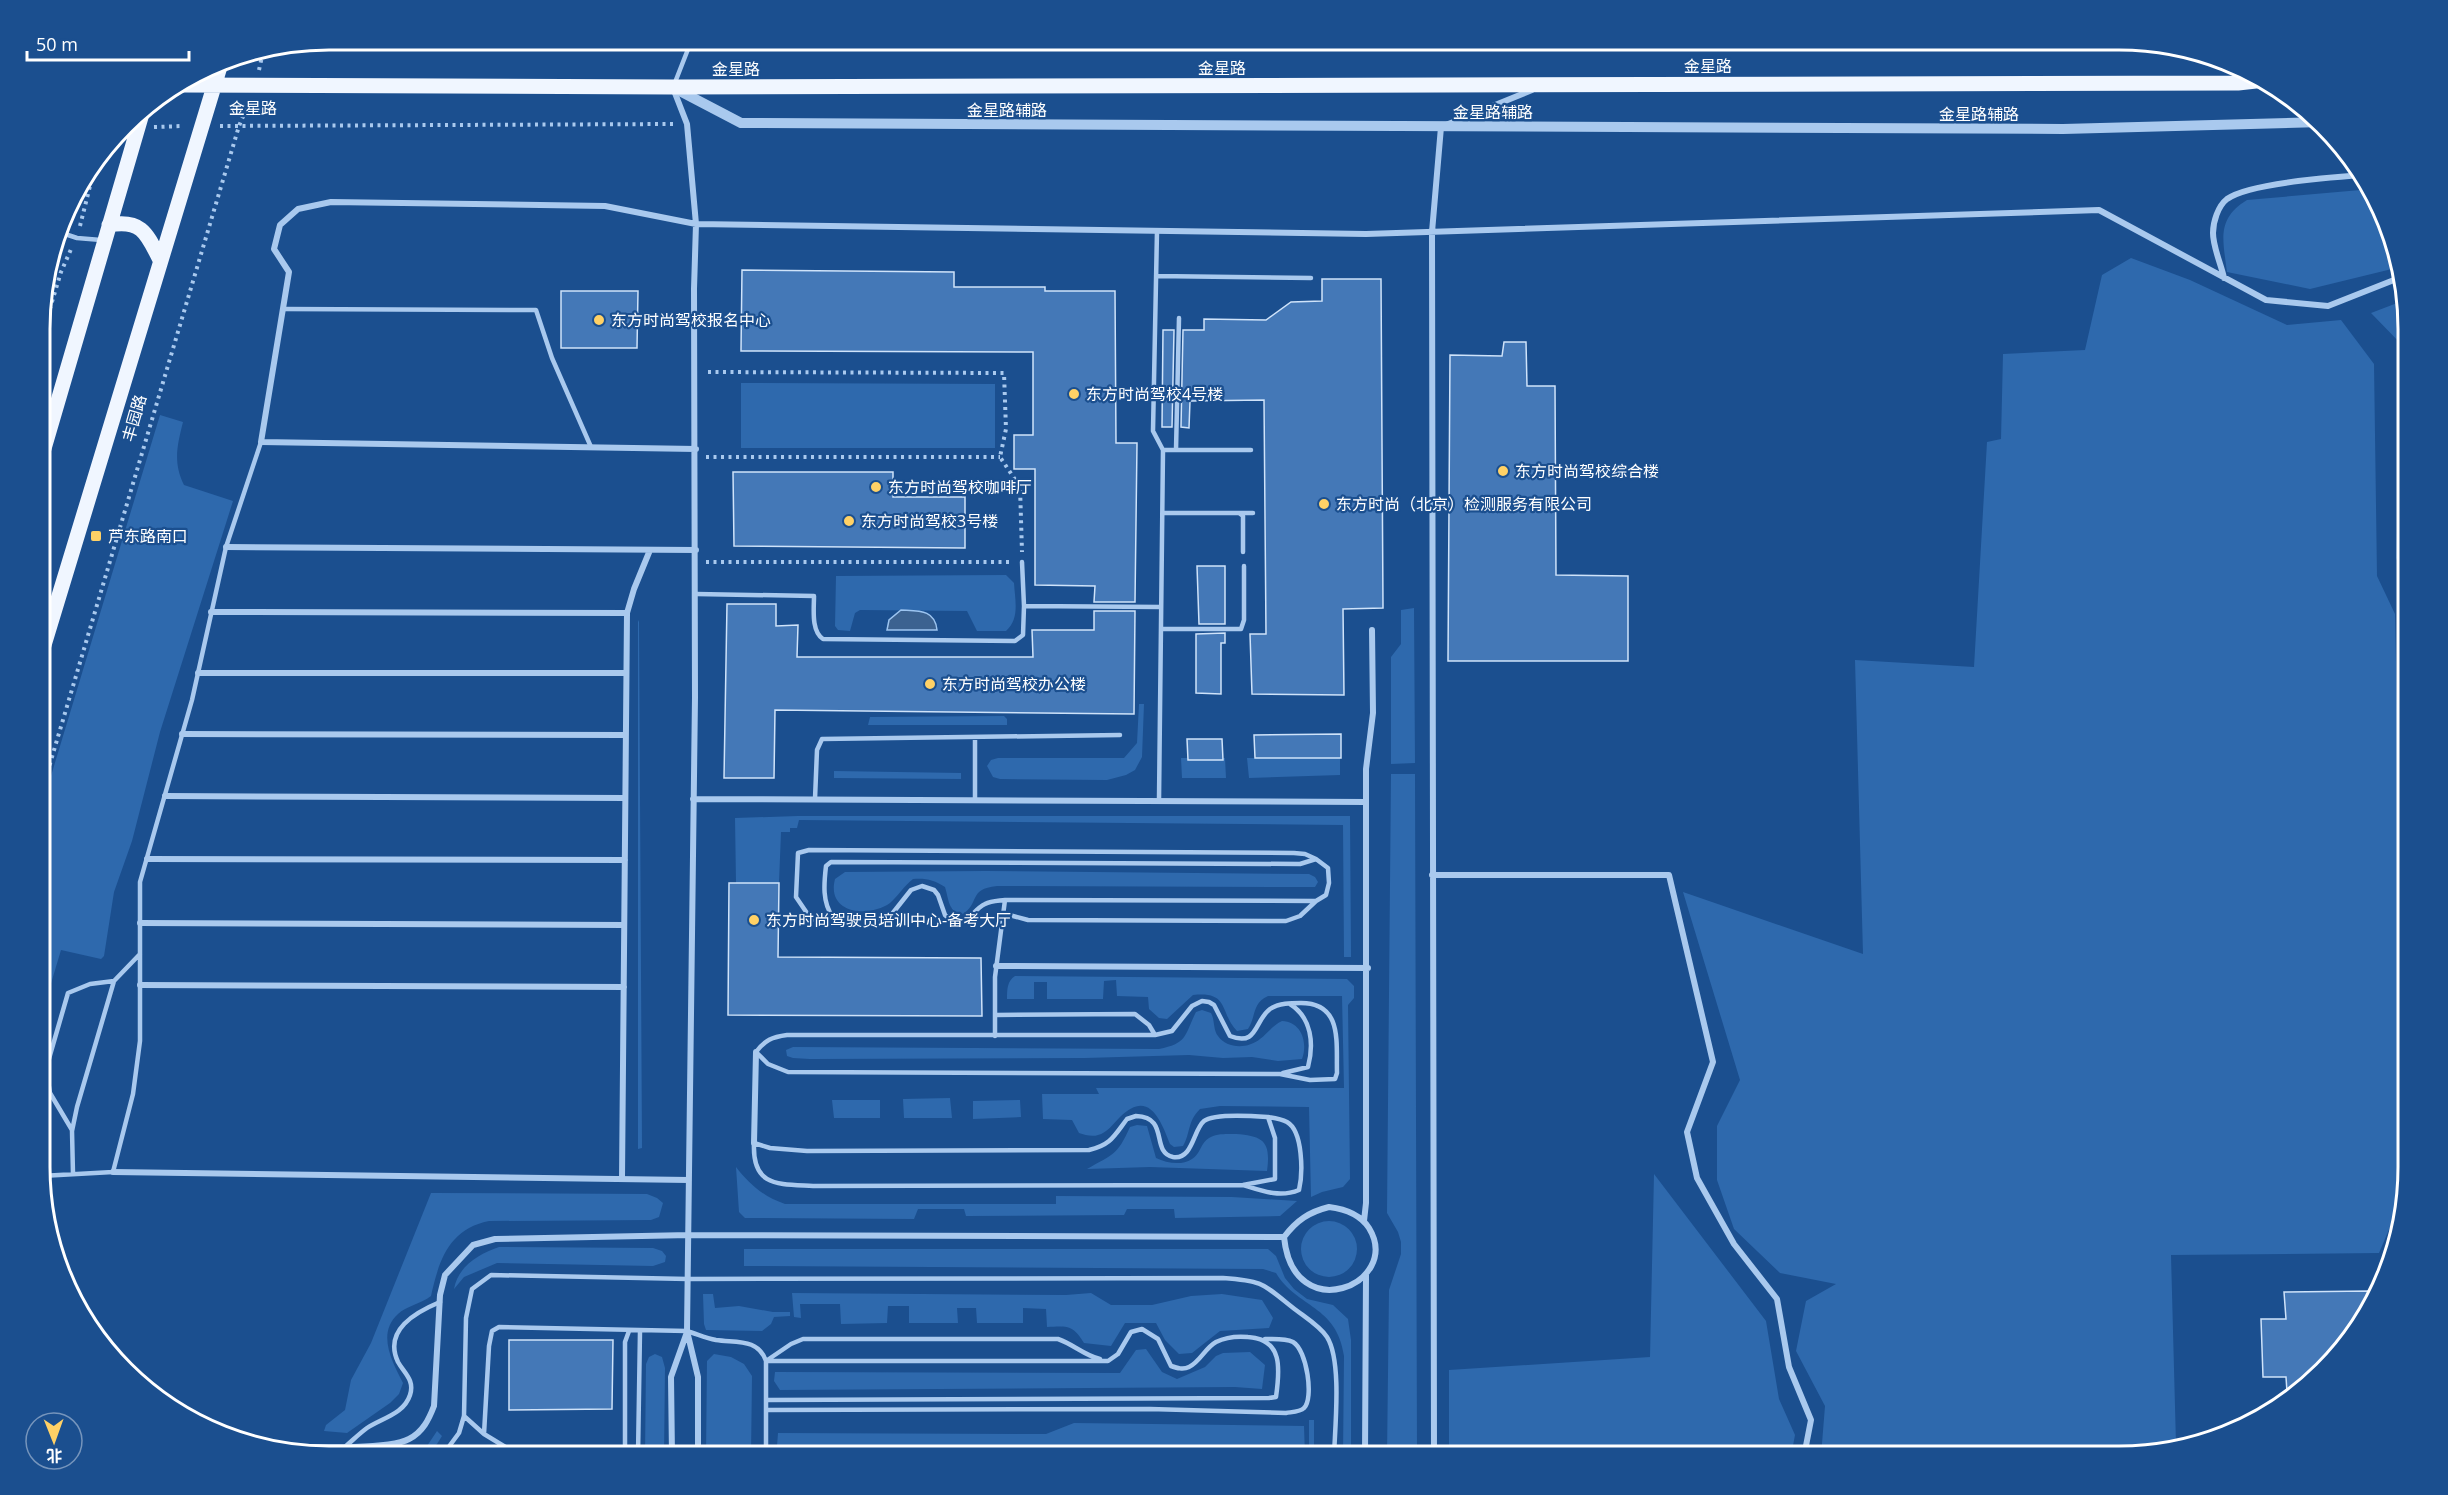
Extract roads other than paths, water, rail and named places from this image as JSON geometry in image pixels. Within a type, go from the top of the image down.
[{"type":"main road","name":"丰园路","points":[[50,625],[218,73]]},
{"type":"main road","name":"金星路","points":[[193,85],[673,87],[2250,82]]},
{"type":"main road","points":[[50,428],[138,125]]},
{"type":"main road","points":[[109,225],[127,222],[147,232],[160,260]]},
{"type":"street","points":[[1434,1446],[1432,232],[1441,127],[1545,85]]},
{"type":"street","points":[[673,87],[687,124],[696,224],[696,594],[690,1236],[687,1331],[698,1377],[698,1446]]},
{"type":"street","name":"金星路辅路","points":[[673,87],[741,123],[2063,129],[2307,122]]},
{"type":"street","points":[[2224,278],[2213,233],[2217,214],[2225,200],[2240,192],[2307,180],[2352,176]]},
{"type":"street","points":[[696,449],[261,442],[289,272],[274,249],[280,225],[298,209],[331,202],[605,206],[696,224],[1366,234],[2099,210],[2266,300],[2328,306],[2394,281]]},
{"type":"street","points":[[226,547],[696,550]]},
{"type":"street","points":[[622,1179],[627,614],[634,589],[650,550]]},
{"type":"street","points":[[211,612],[627,614]]},
{"type":"street","points":[[1364,1221],[1345,1209],[1329,1207],[1305,1215],[1284,1237],[1286,1255],[1294,1271],[1305,1282],[1317,1288],[1332,1290],[1348,1288],[1366,1275],[1374,1260],[1376,1246],[1364,1221],[1368,968],[1366,769],[1373,712],[1372,630]]},
{"type":"street","points":[[198,673],[626,674]]},
{"type":"street","points":[[182,734],[625,735]]},
{"type":"street","points":[[165,796],[625,798]]},
{"type":"street","points":[[693,799],[1366,802]]},
{"type":"street","points":[[147,859],[625,860]]},
{"type":"street","points":[[1432,874],[1669,875],[1713,1062],[1687,1132],[1697,1178],[1734,1244],[1778,1299],[1790,1367],[1811,1420],[1806,1446]]},
{"type":"street","points":[[140,923],[624,925]]},
{"type":"street","points":[[996,966],[1368,968]]},
{"type":"street","points":[[140,985],[624,987]]},
{"type":"street","points":[[754,1143],[756,1052]]},
{"type":"street","points":[[113,1172],[689,1180]]},
{"type":"street","points":[[329,1446],[387,1446],[410,1439],[427,1423],[435,1406],[440,1302],[446,1275],[473,1245],[495,1239],[690,1236],[1284,1237]]},
{"type":"street","points":[[1365,1446],[1366,1275]]},
{"type":"street","points":[[672,1446],[671,1377],[687,1331]]},
{"type":"lane","points":[[673,87],[688,50]]},
{"type":"lane","points":[[1156,231],[1153,431],[1163,450],[1159,800]]},
{"type":"lane","points":[[66,234],[77,238],[104,240]]},
{"type":"lane","points":[[1156,276],[1311,278]]},
{"type":"lane","points":[[283,309],[536,310],[552,358],[591,447]]},
{"type":"lane","points":[[1176,450],[1179,318]]},
{"type":"lane","points":[[50,1175],[113,1172],[133,1094],[140,1041],[140,882],[198,673],[226,547],[261,442]]},
{"type":"lane","points":[[1163,450],[1251,450]]},
{"type":"lane","points":[[1162,513],[1253,513]]},
{"type":"lane","points":[[1239,513],[1243,516],[1243,552]]},
{"type":"lane","points":[[696,594],[814,596],[815,628],[819,637],[823,639],[1015,641],[1023,635],[1022,562]]},
{"type":"lane","points":[[1161,628],[1241,629],[1244,620],[1244,566]]},
{"type":"lane","points":[[1024,606],[1161,607]]},
{"type":"lane","points":[[815,799],[817,750],[822,739],[1120,735]]},
{"type":"lane","points":[[975,737],[975,799]]},
{"type":"lane","points":[[1002,913],[1028,920],[1286,921],[1300,916],[1326,895],[1329,883],[1328,868],[1305,854],[1282,853],[810,850],[798,853],[796,858],[796,897],[811,920],[824,921],[833,917],[883,918],[892,914],[910,890],[922,886],[934,890],[945,915],[954,921],[966,921],[988,902],[1005,900],[1317,901]]},
{"type":"lane","points":[[833,917],[825,902],[826,866],[831,862],[1300,864],[1316,859]]},
{"type":"lane","points":[[995,1035],[996,966],[1005,900]]},
{"type":"lane","points":[[73,1174],[72,1131],[77,1107],[114,981],[140,954]]},
{"type":"lane","points":[[50,1055],[68,993],[90,984],[114,981]]},
{"type":"lane","points":[[1202,1001],[1209,1002],[1218,1011],[1220,1020],[1230,1036],[1239,1039],[1251,1036],[1259,1026],[1263,1015],[1273,1007],[1288,1003],[1322,1006],[1330,1015],[1336,1028],[1337,1073],[1335,1079],[1310,1080],[1280,1074],[788,1072],[768,1064],[756,1052],[764,1042],[772,1037],[787,1035],[1155,1035],[1172,1031],[1192,1006],[1202,1001]]},
{"type":"lane","points":[[1280,1074],[1308,1067],[1310,1057],[1307,1020],[1299,1010],[1288,1003]]},
{"type":"lane","points":[[995,1015],[1135,1014],[1149,1025],[1155,1035]]},
{"type":"lane","points":[[50,1093],[72,1131]]},
{"type":"lane","points":[[1243,1185],[1266,1193],[1299,1190],[1300,1160],[1297,1132],[1288,1122],[1268,1117],[1210,1117],[1199,1126],[1189,1149],[1182,1155],[1173,1157],[1162,1148],[1155,1125],[1147,1117],[1126,1119],[1115,1137],[1103,1147],[1089,1149],[807,1151],[770,1148],[754,1143],[754,1158],[761,1175],[769,1181],[785,1184],[813,1186],[1243,1185],[1275,1179],[1275,1138],[1268,1117]]},
{"type":"lane","points":[[449,1446],[459,1433],[464,1416],[466,1318],[471,1289],[491,1275],[688,1279],[1223,1278],[1248,1280],[1266,1285],[1312,1322],[1327,1338],[1335,1366],[1334,1446]]},
{"type":"lane","points":[[346,1446],[367,1428],[397,1412],[410,1396],[412,1383],[398,1361],[395,1348],[397,1335],[405,1322],[416,1312],[440,1302]]},
{"type":"lane","points":[[484,1434],[489,1346],[492,1331],[498,1327],[687,1331],[714,1340],[749,1343],[763,1352],[766,1361],[766,1446]]},
{"type":"lane","points":[[766,1361],[1108,1361],[1118,1354],[1131,1332],[1142,1329],[1158,1339],[1171,1366],[1189,1367],[1214,1343],[1226,1338],[1242,1336],[1286,1340],[1294,1343],[1300,1349],[1308,1372],[1306,1405],[1302,1410],[1286,1413],[1150,1409],[766,1410]]},
{"type":"lane","points":[[625,1446],[625,1342],[629,1331]]},
{"type":"lane","points":[[638,1446],[640,1331]]},
{"type":"lane","points":[[766,1361],[791,1344],[803,1339],[1058,1339],[1068,1342],[1091,1358],[1108,1361]]},
{"type":"lane","points":[[766,1400],[1269,1398],[1276,1397],[1278,1364],[1274,1347],[1265,1339]]},
{"type":"lane","points":[[464,1416],[484,1434],[504,1446]]},
{"type":"place","name":"东方时尚驾校报名中心","points":[[599,320]]},
{"type":"place","name":"东方时尚驾校4号楼","points":[[1074,394]]},
{"type":"place","name":"东方时尚驾校综合楼","points":[[1503,471]]},
{"type":"place","name":"东方时尚驾校咖啡厅","points":[[876,487]]},
{"type":"place","name":"东方时尚（北京）检测服务有限公司","points":[[1324,504]]},
{"type":"place","name":"东方时尚驾校3号楼","points":[[849,521]]},
{"type":"place","name":"芦东路南口","points":[[96,536]]},
{"type":"place","name":"东方时尚驾校办公楼","points":[[930,684]]},
{"type":"place","name":"东方时尚驾驶员培训中心-备考大厅","points":[[754,920]]}]
